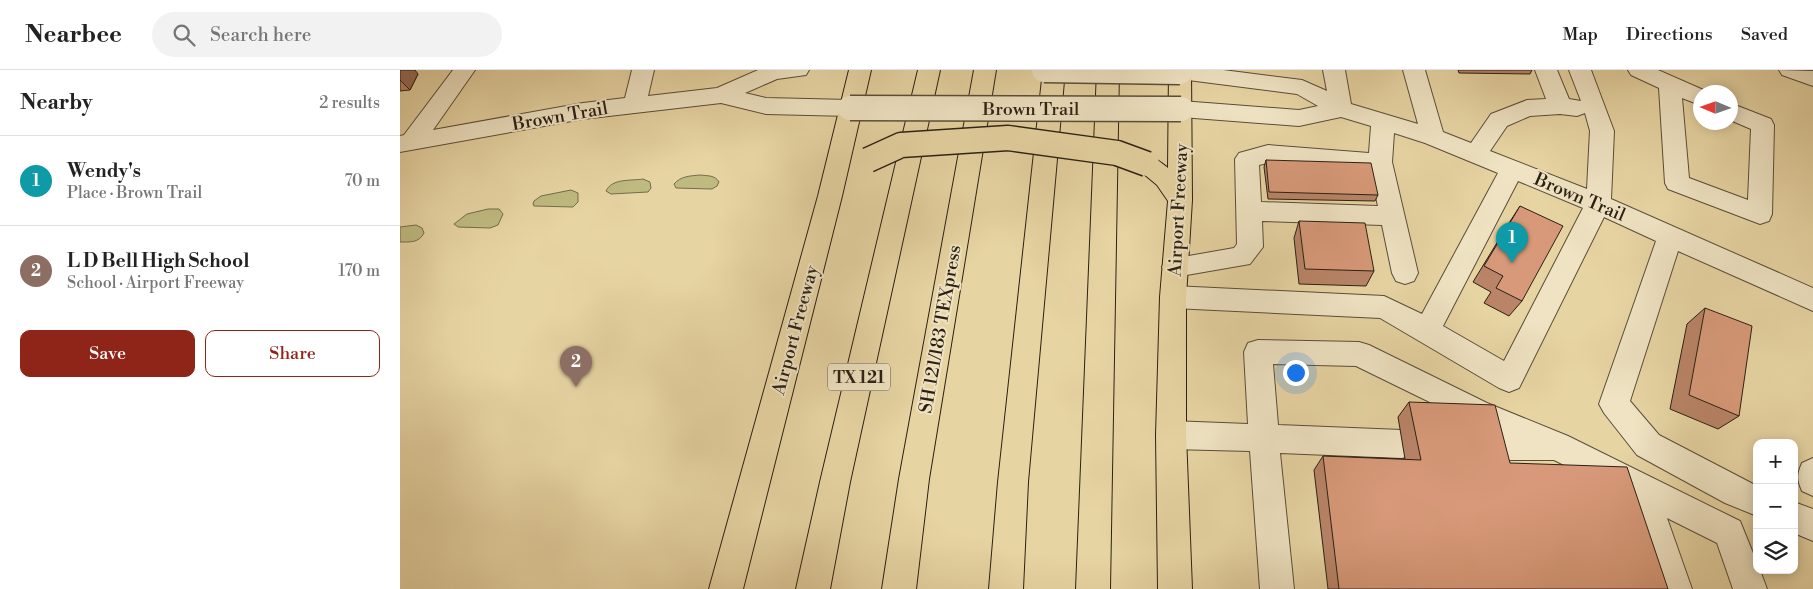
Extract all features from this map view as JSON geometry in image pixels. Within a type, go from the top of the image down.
[{"type":"main road","name":"Airport Freeway","points":[[726,589],[830,196],[860,70]]},
{"type":"main road","name":"TX 121","points":[[813,589],[835,482],[929,70]]},
{"type":"main road","name":"SH 121/183 TEXpress","points":[[899,589],[915,470],[985,70]]},
{"type":"main road","points":[[1006,589],[1013,482],[1054,70]]},
{"type":"main road","points":[[1093,589],[1094,485],[1107,180],[1108,70]]},
{"type":"main road","name":"Airport Freeway","points":[[1175,589],[1171,435],[1173,297],[1180,200],[1180,71]]},
{"type":"main road","points":[[830,196],[847,176],[868,160],[900,145],[1008,138],[1117,153],[1147,164],[1166,179],[1180,200]]},
{"type":"street","points":[[405,143],[464,70]]},
{"type":"street","points":[[635,104],[642,70]]},
{"type":"street","name":"Brown Trail","points":[[405,143],[635,104],[721,95],[773,72],[798,70]]},
{"type":"street","name":"Brown Trail","points":[[1044,70],[1180,71],[1302,87],[1340,109],[1433,137],[1598,204],[1813,300]]},
{"type":"street","points":[[1334,70],[1340,109]]},
{"type":"street","points":[[1414,70],[1433,137]]},
{"type":"street","points":[[1546,70],[1560,106]]},
{"type":"street","points":[[1173,297],[1384,307],[1509,379],[1598,204],[1602,131],[1580,70]]},
{"type":"street","points":[[1639,70],[1693,94]]},
{"type":"street","points":[[1790,70],[1813,79]]},
{"type":"street","points":[[1670,84],[1677,183],[1760,214],[1763,125],[1738,114]]},
{"type":"street","name":"Brown Trail","points":[[721,95],[766,106],[850,108],[1181,109],[1299,118],[1340,109]]},
{"type":"street","points":[[1476,154],[1499,120],[1527,108],[1560,106],[1596,110]]},
{"type":"street","points":[[1383,121],[1380,162],[1405,273]]},
{"type":"street","points":[[1176,267],[1241,257],[1250,247],[1247,159],[1268,154],[1380,162]]},
{"type":"street","points":[[1427,331],[1512,170]]},
{"type":"street","points":[[1249,210],[1392,216]]},
{"type":"street","points":[[1670,236],[1614,404],[1648,444],[1753,499]]},
{"type":"street","points":[[1277,589],[1258,352],[1359,354],[1477,412],[1557,446],[1729,532],[1750,589]]},
{"type":"street","points":[[1171,435],[1402,444]]},
{"type":"street","points":[[1486,446],[1557,446]]},
{"type":"street","points":[[1813,473],[1813,481]]},
{"type":"street","points":[[1642,489],[1675,589]]},
{"type":"street","points":[[1798,519],[1813,525]]},
{"type":"shaded area","points":[[700,175],[715,178],[719,182],[717,186],[712,189],[676,188],[674,184],[683,178]]},
{"type":"shaded area","points":[[643,179],[650,182],[651,188],[648,192],[611,194],[606,191],[617,182]]},
{"type":"shaded area","points":[[571,190],[578,193],[578,202],[573,207],[534,206],[533,204],[541,196]]},
{"type":"shaded area","points":[[488,209],[499,209],[503,214],[498,225],[490,228],[458,227],[454,224],[467,214]]},
{"type":"shaded area","points":[[416,225],[422,228],[424,233],[420,239],[400,242],[400,227]]},
{"type":"building","points":[[1266,160],[1371,163],[1378,195],[1269,192]]},
{"type":"building","points":[[1520,206],[1563,226],[1522,301],[1496,288],[1503,276],[1484,266]]},
{"type":"building","points":[[1299,221],[1365,223],[1374,271],[1305,269]]},
{"type":"building","points":[[1705,308],[1752,326],[1739,416],[1689,395]]},
{"type":"building","points":[[1409,402],[1495,405],[1510,463],[1627,467],[1668,589],[1339,589],[1323,456],[1421,460]]},
{"type":"place","name":"Wendy's","points":[[1512,263]]},
{"type":"place","name":"L D Bell High School","points":[[576,387]]}]
